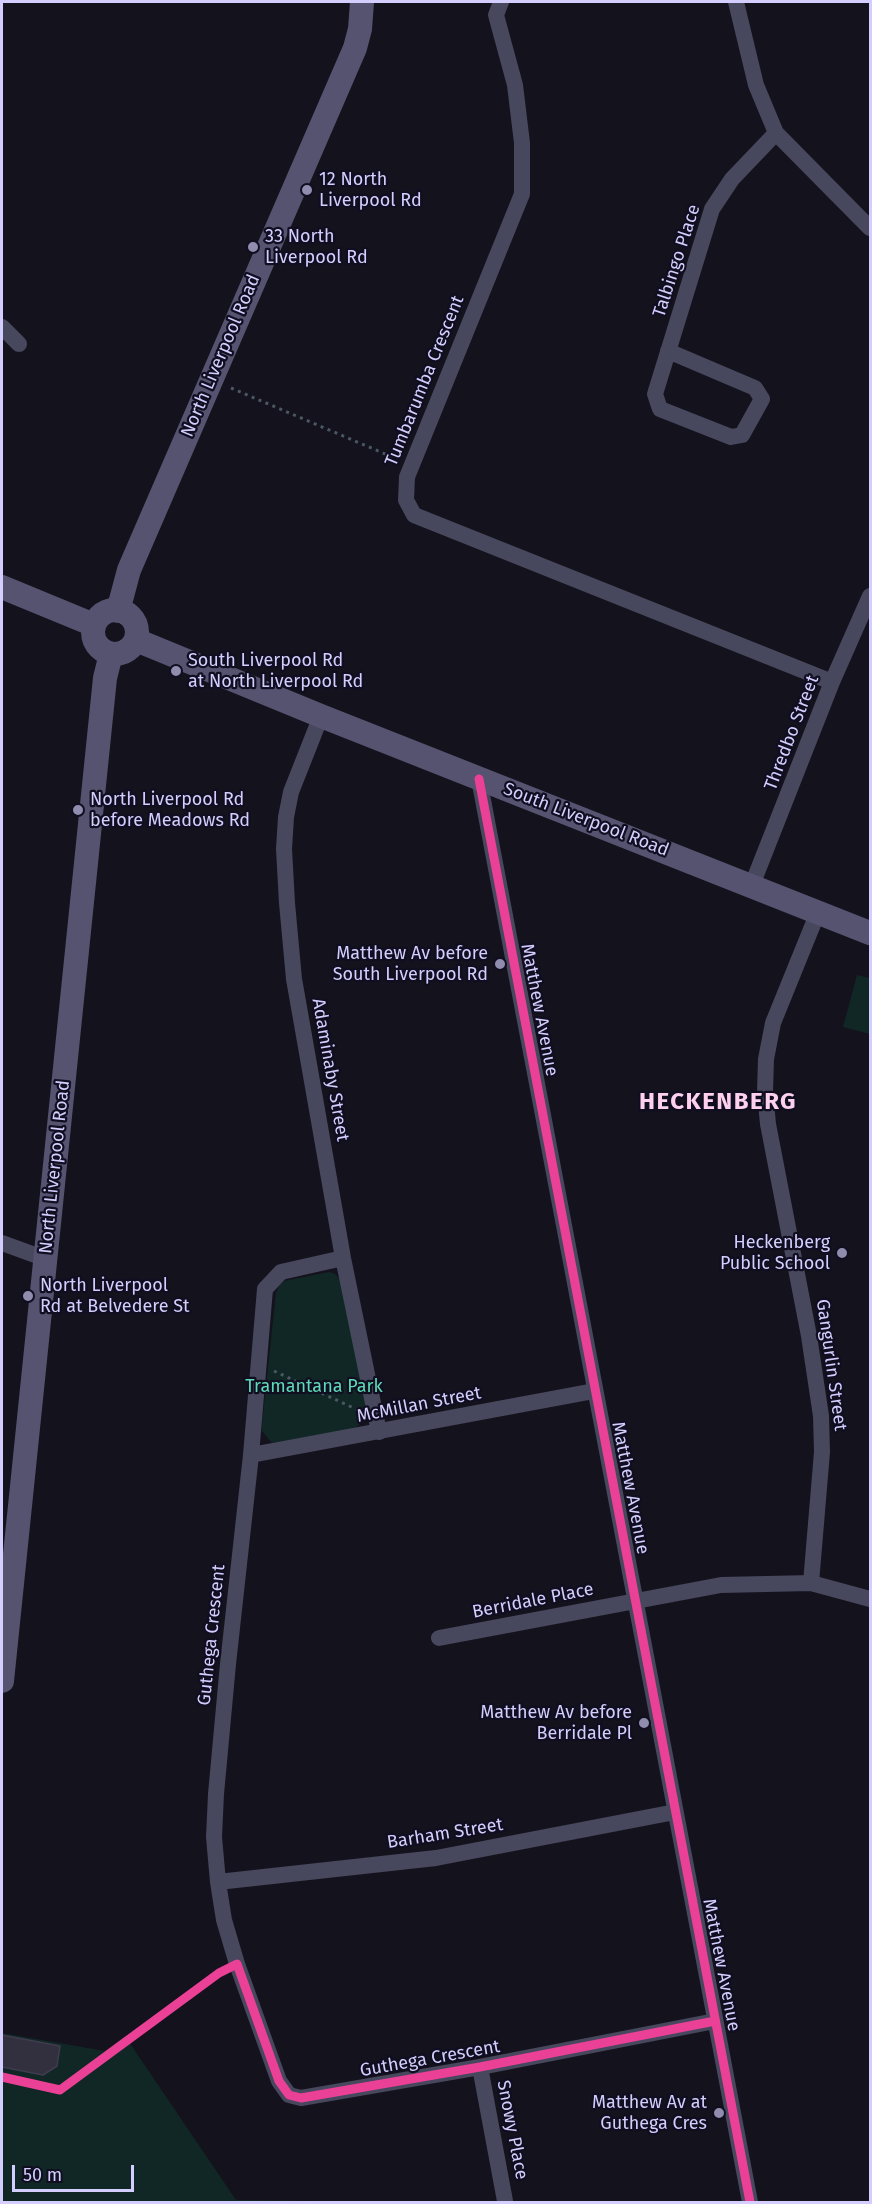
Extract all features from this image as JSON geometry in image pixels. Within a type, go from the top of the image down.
[{"type":"main road","name":"North Liverpool Road","points":[[118,610],[129,570],[354,48],[360,29],[363,2]]},
{"type":"main road","points":[[2,587],[94,625]]},
{"type":"main road","points":[[118,610],[128,614],[133,620],[136,627],[136,640],[126,651],[111,654],[95,642],[94,625],[103,613],[118,610]]},
{"type":"main road","name":"South Liverpool Road","points":[[136,640],[321,716],[870,933]]},
{"type":"main road","name":"North Liverpool Road","points":[[2,1681],[105,678],[111,654]]},
{"type":"street","name":"Tumbarumba Crescent","points":[[501,2],[496,15],[515,85],[522,143],[522,194],[411,465],[407,477],[406,500],[414,515],[832,682]]},
{"type":"street","points":[[736,2],[756,85],[776,133],[870,228]]},
{"type":"street","name":"Talbingo Place","points":[[668,351],[755,388],[762,399],[742,435],[731,437],[660,409],[655,394],[668,351],[712,209],[732,179],[776,133]]},
{"type":"street","points":[[2,327],[19,344]]},
{"type":"street","name":"Thredbo Street","points":[[752,885],[832,682],[870,596]]},
{"type":"street","name":"Adaminaby Street","points":[[321,716],[291,792],[286,818],[285,871],[294,979],[343,1258],[379,1432]]},
{"type":"street","name":"Matthew Avenue","points":[[479,779],[750,2202]]},
{"type":"street","name":"Gangurlin Street","points":[[811,1583],[822,1452],[821,1416],[809,1336],[768,1124],[765,1092],[766,1059],[773,1023],[818,912]]},
{"type":"street","points":[[2,1243],[46,1259]]},
{"type":"street","name":"Guthega Crescent","points":[[343,1258],[281,1272],[265,1290],[251,1455],[216,1794],[214,1836],[224,1920],[237,1964],[279,2081],[289,2095],[301,2098],[480,2067],[715,2021]]},
{"type":"street","name":"McMillan Street","points":[[251,1455],[594,1391]]},
{"type":"street","name":"Berridale Place","points":[[439,1638],[721,1585],[811,1583],[870,1599]]},
{"type":"street","name":"Barham Street","points":[[218,1882],[436,1858],[675,1812]]},
{"type":"street","name":"Snowy Place","points":[[480,2067],[505,2201]]},
{"type":"path","points":[[231,388],[411,465]]},
{"type":"path","points":[[258,1364],[358,1410],[361,1414],[375,1414]]},
{"type":"green space","points":[[857,975],[870,978],[870,1034],[843,1027]]},
{"type":"green space","name":"Tramantana Park","points":[[329,1272],[335,1274],[343,1283],[368,1411],[365,1421],[353,1429],[272,1443],[262,1431],[262,1424],[276,1293],[284,1281]]},
{"type":"green space","points":[[2,2033],[105,2051],[125,2036],[236,2200],[385,2202],[2,2202]]},
{"type":"building","points":[[2,2035],[60,2046],[57,2066],[43,2075],[2,2067]]},
{"type":"cycle path","points":[[479,779],[750,2202]]},
{"type":"cycle path","points":[[2,2077],[60,2090],[219,1973],[237,1964],[279,2081],[289,2095],[301,2098],[480,2067],[715,2021]]},
{"type":"place","name":"12 North Liverpool Rd","points":[[307,190]]},
{"type":"place","name":"33 North Liverpool Rd","points":[[253,247]]},
{"type":"place","name":"South Liverpool Rd at North Liverpool Rd","points":[[176,671]]},
{"type":"place","name":"North Liverpool Rd before Meadows Rd","points":[[78,810]]},
{"type":"place","name":"Matthew Av before South Liverpool Rd","points":[[500,964]]},
{"type":"place","name":"Heckenberg Public School","points":[[842,1253]]},
{"type":"place","name":"North Liverpool Rd at Belvedere St","points":[[28,1296]]},
{"type":"place","name":"Matthew Av before Berridale Pl","points":[[644,1723]]},
{"type":"place","name":"Matthew Av at Guthega Cres","points":[[719,2113]]},
{"type":"district","name":"HECKENBERG","points":[[718,1102]]}]
